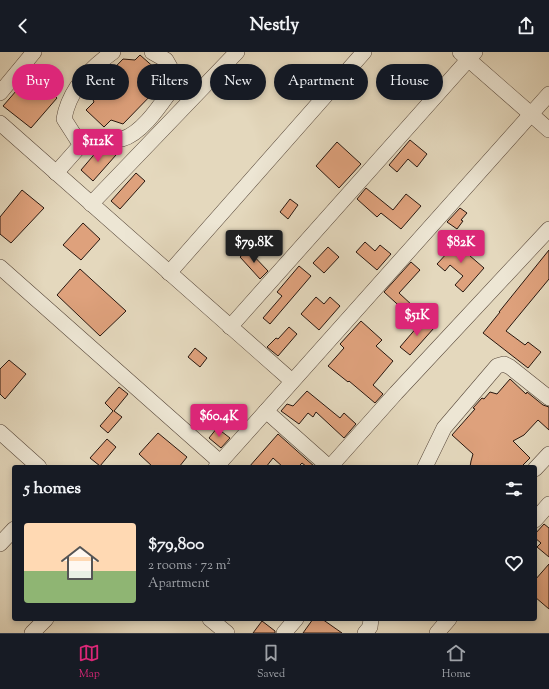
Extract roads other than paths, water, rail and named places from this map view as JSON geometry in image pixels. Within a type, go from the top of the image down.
[{"type":"street","points":[[0,93],[34,52]]},
{"type":"street","points":[[56,172],[80,144],[64,118],[65,112],[76,89],[86,75],[113,52]]},
{"type":"street","points":[[152,52],[166,60],[168,64]]},
{"type":"street","points":[[202,89],[237,52]]},
{"type":"street","points":[[169,273],[364,52]]},
{"type":"street","points":[[230,327],[468,54],[549,130]]},
{"type":"street","points":[[0,267],[218,465],[549,94]]},
{"type":"street","points":[[79,141],[114,140],[127,137],[136,132],[164,100]]},
{"type":"street","points":[[91,204],[191,100]]},
{"type":"street","points":[[0,123],[292,381]]},
{"type":"street","points":[[331,465],[549,229]]},
{"type":"street","points":[[426,465],[444,428],[497,366],[504,364],[510,367],[549,398]]},
{"type":"street","points":[[266,410],[327,465]]},
{"type":"street","points":[[0,432],[38,465]]},
{"type":"street","points":[[537,467],[549,454]]},
{"type":"street","points":[[537,518],[549,504]]},
{"type":"street","points":[[0,544],[12,531]]},
{"type":"street","points":[[32,633],[44,621]]},
{"type":"street","points":[[212,621],[227,633]]},
{"type":"street","points":[[284,633],[294,621]]},
{"type":"street","points":[[365,633],[370,627],[371,621]]},
{"type":"street","points":[[437,633],[447,621]]}]
